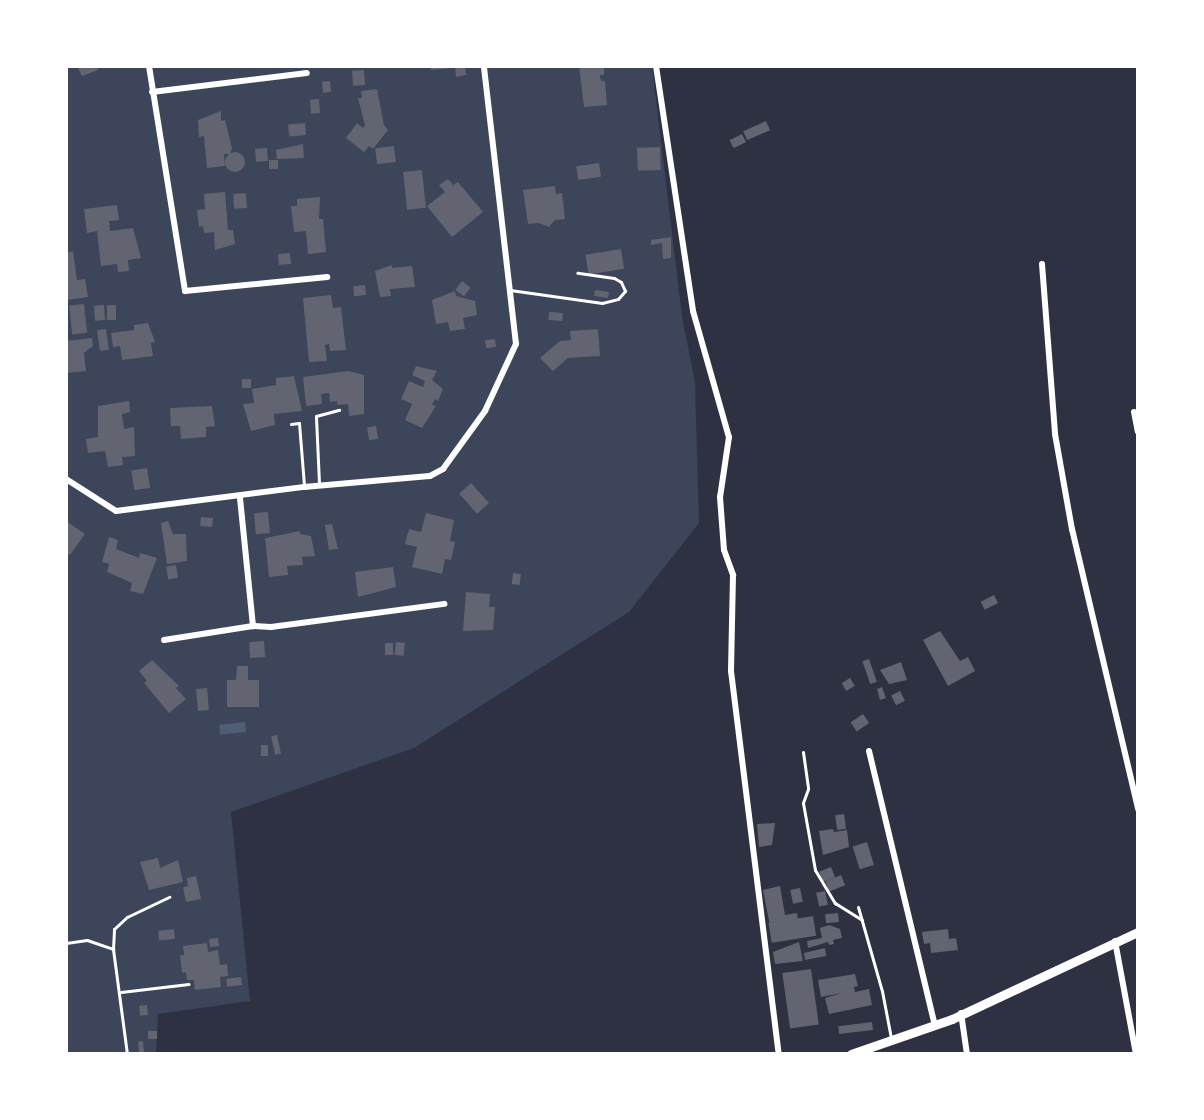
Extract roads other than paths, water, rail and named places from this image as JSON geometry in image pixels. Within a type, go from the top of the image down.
[{"type":"main road","points":[[851,1054],[935,1026],[1138,932]]},
{"type":"street","points":[[149,66],[185,291],[327,277]]},
{"type":"street","points":[[67,483],[116,511],[240,498],[319,485],[430,476],[443,469],[485,411],[516,344],[484,66]]},
{"type":"street","points":[[656,66],[664,133],[684,234],[693,311],[729,437],[720,497],[724,550],[733,575],[731,671],[779,1054]]},
{"type":"street","points":[[152,92],[307,73]]},
{"type":"street","points":[[1042,264],[1055,434],[1072,529],[1138,809]]},
{"type":"street","points":[[1134,412],[1138,432]]},
{"type":"street","points":[[240,498],[253,626]]},
{"type":"street","points":[[164,640],[253,626],[271,627],[444,604]]},
{"type":"street","points":[[869,751],[935,1026]]},
{"type":"street","points":[[1115,941],[1136,1054]]},
{"type":"street","points":[[961,1013],[967,1054]]},
{"type":"lane","points":[[510,290],[602,303],[618,299],[625,291],[621,282],[614,278],[577,273]]},
{"type":"lane","points":[[319,485],[316,416],[339,410]]},
{"type":"lane","points":[[291,424],[299,423],[304,487]]},
{"type":"lane","points":[[803,752],[808,789],[804,794],[804,816],[815,870],[835,903],[862,920]]},
{"type":"lane","points":[[127,1054],[113,949],[114,929],[127,917],[169,897]]},
{"type":"lane","points":[[858,907],[882,991],[891,1041]]},
{"type":"lane","points":[[66,943],[87,940],[113,949]]},
{"type":"lane","points":[[119,992],[189,984]]}]
